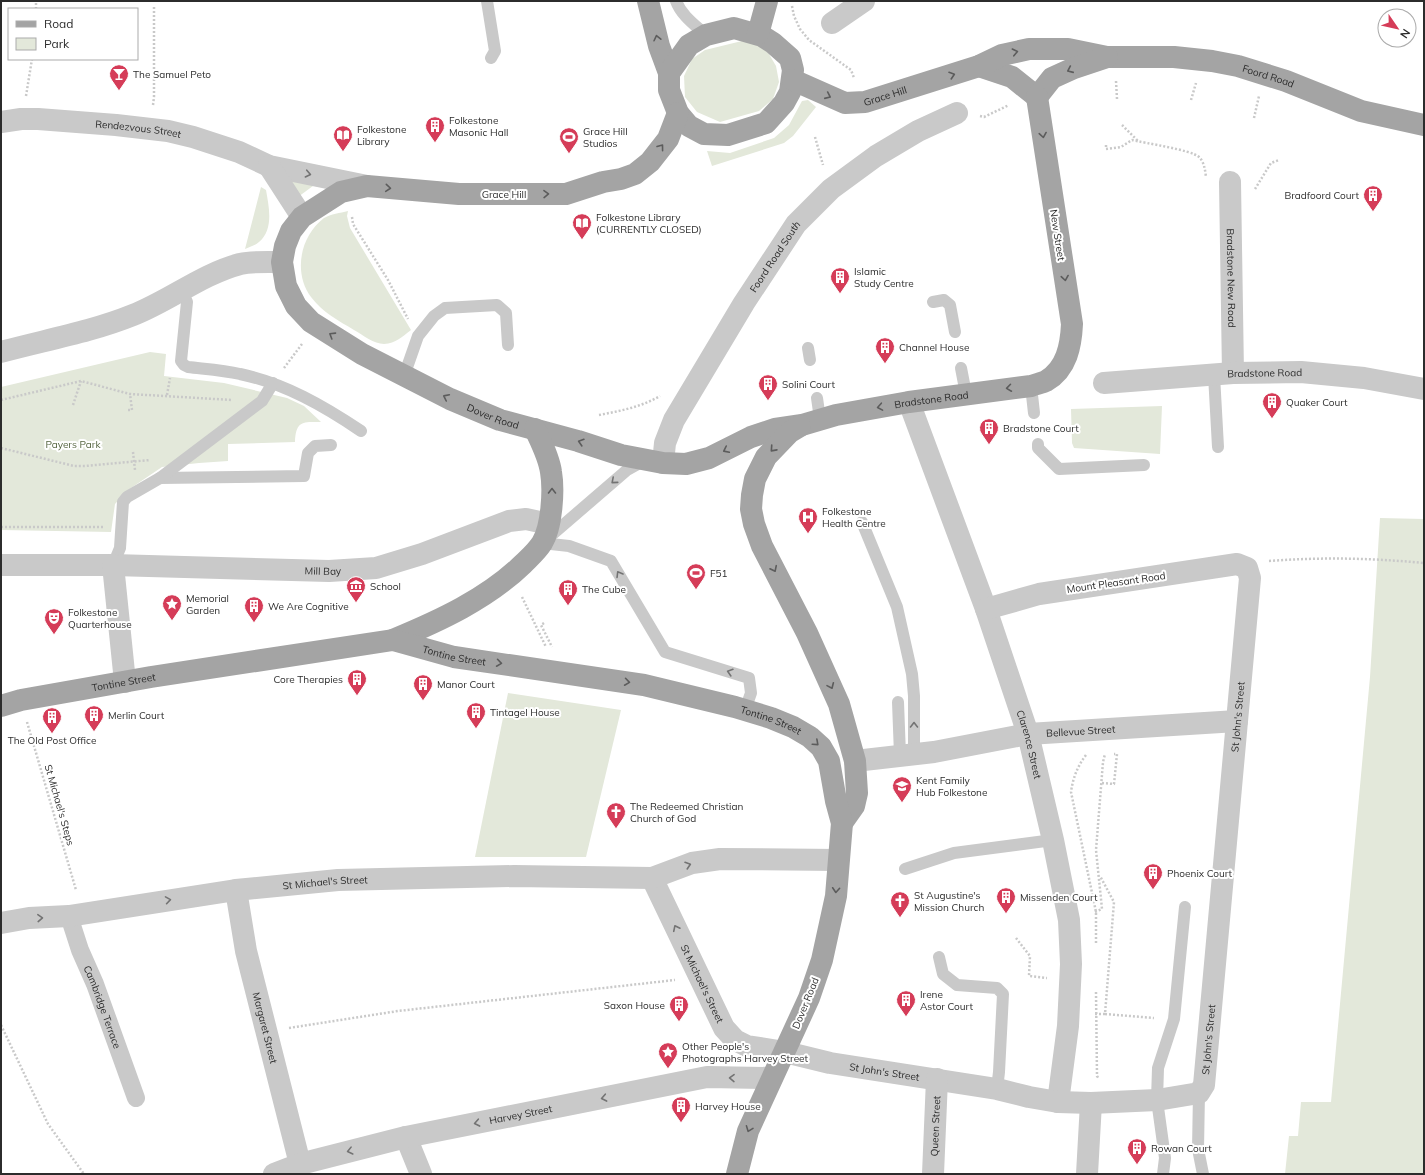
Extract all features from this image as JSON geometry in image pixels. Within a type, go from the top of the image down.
[{"type":"main road","points":[[648,1],[659,46],[669,73],[669,90],[678,113],[689,126],[704,134],[728,135],[766,123],[784,103],[790,92],[793,80],[793,70],[790,58],[773,43],[758,34],[734,28],[706,35],[689,45],[669,73]]},
{"type":"main road","points":[[758,34],[767,1]]},
{"type":"main road","name":"Grace Hill","points":[[793,80],[845,103],[864,102],[979,66],[1002,55],[1029,49],[1068,49],[1107,57]]},
{"type":"main road","points":[[979,66],[1012,77],[1037,97],[1052,78],[1074,68],[1107,57]]},
{"type":"main road","name":"Foord Road","points":[[1107,57],[1174,57],[1212,61],[1238,66],[1286,81],[1361,111],[1424,125]]},
{"type":"main road","name":"New Street","points":[[1037,97],[1072,324],[1071,338],[1065,360],[1057,371]]},
{"type":"main road","name":"Grace Hill","points":[[302,217],[341,192],[367,186],[459,194],[566,194],[603,182],[621,179],[635,174],[650,162],[668,139],[678,113]]},
{"type":"main road","name":"Dover Road","points":[[302,217],[291,231],[285,246],[282,262],[286,286],[296,306],[311,322],[362,354],[477,411],[500,420],[536,429],[621,455],[655,461],[686,464],[709,458],[751,437],[775,429],[811,422]]},
{"type":"main road","name":"Bradstone Road","points":[[811,422],[836,415],[909,402],[1031,386],[1046,381],[1057,371]]},
{"type":"main road","points":[[811,422],[790,432],[766,457],[755,479],[751,509],[754,524],[762,546],[806,633],[839,704],[855,761],[857,793],[854,806],[842,823]]},
{"type":"main road","points":[[393,640],[422,628],[478,599],[511,575],[531,556],[546,533],[552,493],[551,471],[547,456],[536,429]]},
{"type":"main road","name":"Tontine Street","points":[[11,703],[125,682],[393,640],[454,657],[644,685],[745,710],[771,718],[793,727],[810,737],[821,747],[829,761],[842,823]]},
{"type":"main road","name":"Dover Road","points":[[737,1174],[748,1131],[809,998],[822,960],[836,896],[842,823]]},
{"type":"street","points":[[832,23],[864,1]]},
{"type":"street","name":"Foord Road South","points":[[655,461],[665,443],[674,420],[736,316],[796,224],[831,189],[876,156],[918,131],[957,113]]},
{"type":"street","name":"Rendezvous Street","points":[[11,121],[38,119],[168,131],[193,137],[239,152],[269,166],[367,186]]},
{"type":"street","points":[[269,166],[302,217]]},
{"type":"street","name":"Bradstone New Road","points":[[1223,374],[1230,182]]},
{"type":"street","points":[[1,352],[108,324],[140,312],[181,289],[240,264],[282,262]]},
{"type":"street","name":"Bradstone Road","points":[[1104,383],[1223,374],[1301,372],[1364,378],[1424,390]]},
{"type":"street","name":"Clarence Street","points":[[909,402],[986,609],[1028,734],[1053,840],[1068,920],[1071,964],[1068,1026],[1058,1102]]},
{"type":"street","name":"Mill Bay","points":[[1,565],[113,565],[329,571],[376,568],[422,554],[509,521],[526,519],[546,533]]},
{"type":"street","name":"Mount Pleasant Road","points":[[986,609],[1039,594],[1238,564],[1247,568]]},
{"type":"street","points":[[113,565],[125,682]]},
{"type":"street","name":"St John's Street","points":[[785,1052],[830,1063],[997,1089],[1058,1102],[1091,1103],[1157,1100],[1199,1093],[1204,1085],[1250,578],[1247,568]]},
{"type":"street","name":"Bellevue Street","points":[[855,761],[934,752],[1028,734],[1237,721]]},
{"type":"street","name":"St Michael's Street","points":[[1,923],[29,918],[76,915],[236,890],[338,880],[514,876],[652,878],[692,863],[720,859],[838,860]]},
{"type":"street","name":"St Michael's Street","points":[[652,878],[701,977],[724,1028],[735,1040],[747,1046],[785,1052]]},
{"type":"street","name":"Margaret Street","points":[[236,890],[246,951],[300,1164]]},
{"type":"street","name":"Cambridge Terrace","points":[[76,915],[80,950],[95,984],[136,1098]]},
{"type":"street","name":"Harvey Street","points":[[274,1174],[300,1164],[406,1137],[707,1078],[772,1078]]},
{"type":"street","name":"Queen Street","points":[[934,1174],[937,1079]]},
{"type":"street","points":[[1087,1174],[1091,1103]]},
{"type":"street","points":[[406,1137],[421,1174]]},
{"type":"lane","points":[[487,1],[495,51],[491,58]]},
{"type":"lane","points":[[676,1],[678,6],[690,21],[706,35]]},
{"type":"lane","points":[[181,289],[187,302],[181,361],[184,365],[188,367],[240,374],[273,383],[309,400],[342,418],[361,431]]},
{"type":"lane","points":[[933,302],[944,300],[950,305],[955,332]]},
{"type":"lane","points":[[404,376],[418,336],[434,316],[445,308],[497,305],[506,313],[508,345]]},
{"type":"lane","points":[[961,368],[966,394]]},
{"type":"lane","points":[[1218,447],[1223,374]]},
{"type":"lane","points":[[113,565],[120,548],[123,502],[127,497],[160,478],[262,401],[273,383]]},
{"type":"lane","points":[[1031,386],[1034,413]]},
{"type":"lane","points":[[811,422],[817,398]]},
{"type":"lane","points":[[1038,444],[1038,448],[1059,469],[1144,465]]},
{"type":"lane","points":[[160,478],[304,476],[308,453],[315,446],[331,445]]},
{"type":"lane","points":[[655,461],[626,470],[546,533],[569,546],[611,561],[665,652],[749,678],[751,693],[745,710]]},
{"type":"lane","points":[[862,522],[897,607],[912,674],[914,696],[907,754]]},
{"type":"lane","points":[[898,702],[907,754]]},
{"type":"lane","points":[[905,869],[954,853],[1053,840]]},
{"type":"lane","points":[[1163,1174],[1165,1158],[1157,1100],[1158,1068],[1174,1020],[1185,907]]},
{"type":"lane","points":[[939,957],[942,974],[957,985],[997,988],[1003,994],[997,1089]]},
{"type":"lane","points":[[1199,1093],[1198,1149],[1203,1174]]},
{"type":"path","points":[[790,1],[794,16],[800,28],[809,40],[851,70],[855,82]]},
{"type":"path","points":[[148,129],[154,97],[154,5]]},
{"type":"path","points":[[11,121],[32,60]]},
{"type":"path","points":[[1191,100],[1197,80]]},
{"type":"path","points":[[1116,81],[1117,99]]},
{"type":"path","points":[[1254,118],[1259,96]]},
{"type":"path","points":[[957,113],[984,117],[1008,105]]},
{"type":"path","points":[[1122,125],[1138,142]]},
{"type":"path","points":[[815,136],[831,189]]},
{"type":"path","points":[[1106,145],[1106,149],[1121,147],[1132,140],[1194,154],[1198,156],[1205,168],[1206,183]]},
{"type":"path","points":[[352,218],[353,224],[388,280],[412,328],[418,336]]},
{"type":"path","points":[[288,362],[297,351]]},
{"type":"path","points":[[73,405],[81,381]]},
{"type":"path","points":[[1,400],[81,381],[130,394],[262,401]]},
{"type":"path","points":[[128,410],[132,410],[130,394]]},
{"type":"path","points":[[599,415],[625,411],[651,401],[663,394]]},
{"type":"path","points":[[1,448],[74,466],[134,462],[189,456]]},
{"type":"path","points":[[133,452],[134,462]]},
{"type":"path","points":[[1,527],[121,527]]},
{"type":"path","points":[[1247,568],[1258,562],[1305,558],[1376,559],[1424,564]]},
{"type":"path","points":[[511,575],[548,651]]},
{"type":"path","points":[[544,623],[541,624],[555,652]]},
{"type":"path","name":"St Michael's Steps","points":[[11,703],[71,871],[76,915]]},
{"type":"path","points":[[1096,912],[1102,909],[1096,850],[1106,753]]},
{"type":"path","points":[[1102,783],[1114,784],[1117,754]]},
{"type":"path","points":[[1099,874],[1114,902],[1104,1014]]},
{"type":"path","points":[[1016,938],[1030,956],[1029,976],[1050,978]]},
{"type":"path","points":[[267,1031],[398,1011],[701,977]]},
{"type":"path","points":[[1096,1014],[1174,1020]]},
{"type":"path","points":[[1,1024],[48,1124],[84,1174]]},
{"type":"green space","points":[[742,41],[759,44],[769,54],[776,66],[779,82],[773,99],[759,111],[720,122],[697,112],[685,97],[684,76],[692,59],[705,50]]},
{"type":"green space","points":[[808,100],[816,107],[793,136],[784,143],[712,166],[707,151],[730,153],[774,138],[789,125],[802,101]]},
{"type":"green space","points":[[286,172],[317,183],[298,197]]},
{"type":"green space","points":[[261,187],[266,190],[269,210],[269,224],[264,237],[259,242],[245,249]]},
{"type":"green space","points":[[348,211],[347,216],[350,228],[411,330],[399,339],[392,342],[384,344],[376,343],[337,320],[325,312],[315,302],[305,287],[301,266],[302,255],[309,235],[324,218]]},
{"type":"green space","name":"Payers Park","points":[[150,352],[166,354],[164,376],[224,383],[287,398],[304,406],[321,422],[309,422],[299,426],[295,442],[228,444],[228,461],[162,467],[128,490],[115,504],[111,532],[1,530],[1,387]]},
{"type":"green space","points":[[1162,406],[1160,454],[1074,448],[1072,443],[1071,409]]},
{"type":"green space","points":[[1380,518],[1424,519],[1424,1174],[1285,1174],[1289,1136],[1298,1136],[1301,1102],[1331,1102],[1370,677]]},
{"type":"green space","points":[[508,693],[621,710],[586,857],[475,857]]},
{"type":"place","name":"The Samuel Peto","points":[[119,91]]},
{"type":"place","name":"Folkestone Masonic Hall","points":[[435,143]]},
{"type":"place","name":"Folkestone Library","points":[[343,152]]},
{"type":"place","name":"Grace Hill Studios","points":[[569,154]]},
{"type":"place","name":"Bradfoord Court","points":[[1373,212]]},
{"type":"place","name":"Folkestone Library (CURRENTLY CLOSED)","points":[[582,240]]},
{"type":"place","name":"Islamic Study Centre","points":[[840,294]]},
{"type":"place","name":"Channel House","points":[[885,364]]},
{"type":"place","name":"Solini Court","points":[[768,401]]},
{"type":"place","name":"Quaker Court","points":[[1272,419]]},
{"type":"place","name":"Bradstone Court","points":[[989,445]]},
{"type":"place","name":"Folkestone Health Centre","points":[[808,534]]},
{"type":"place","name":"F51","points":[[696,590]]},
{"type":"place","name":"School","points":[[356,603]]},
{"type":"place","name":"The Cube","points":[[568,606]]},
{"type":"place","name":"Memorial Garden","points":[[172,621]]},
{"type":"place","name":"We Are Cognitive","points":[[254,623]]},
{"type":"place","name":"Folkestone Quarterhouse","points":[[54,635]]},
{"type":"place","name":"Core Therapies","points":[[357,696]]},
{"type":"place","name":"Manor Court","points":[[423,701]]},
{"type":"place","name":"Tintagel House","points":[[476,729]]},
{"type":"place","name":"Merlin Court","points":[[94,732]]},
{"type":"place","name":"The Old Post Office","points":[[52,734]]},
{"type":"place","name":"Kent Family Hub Folkestone","points":[[902,803]]},
{"type":"place","name":"The Redeemed Christian Church of God","points":[[616,829]]},
{"type":"place","name":"Phoenix Court","points":[[1153,890]]},
{"type":"place","name":"Missenden Court","points":[[1006,914]]},
{"type":"place","name":"St Augustine's Mission Church","points":[[900,918]]},
{"type":"place","name":"Irene Astor Court","points":[[906,1017]]},
{"type":"place","name":"Saxon House","points":[[679,1022]]},
{"type":"place","name":"Other People's Photographs Harvey Street","points":[[668,1069]]},
{"type":"place","name":"Harvey House","points":[[681,1123]]},
{"type":"place","name":"Rowan Court","points":[[1137,1165]]}]
